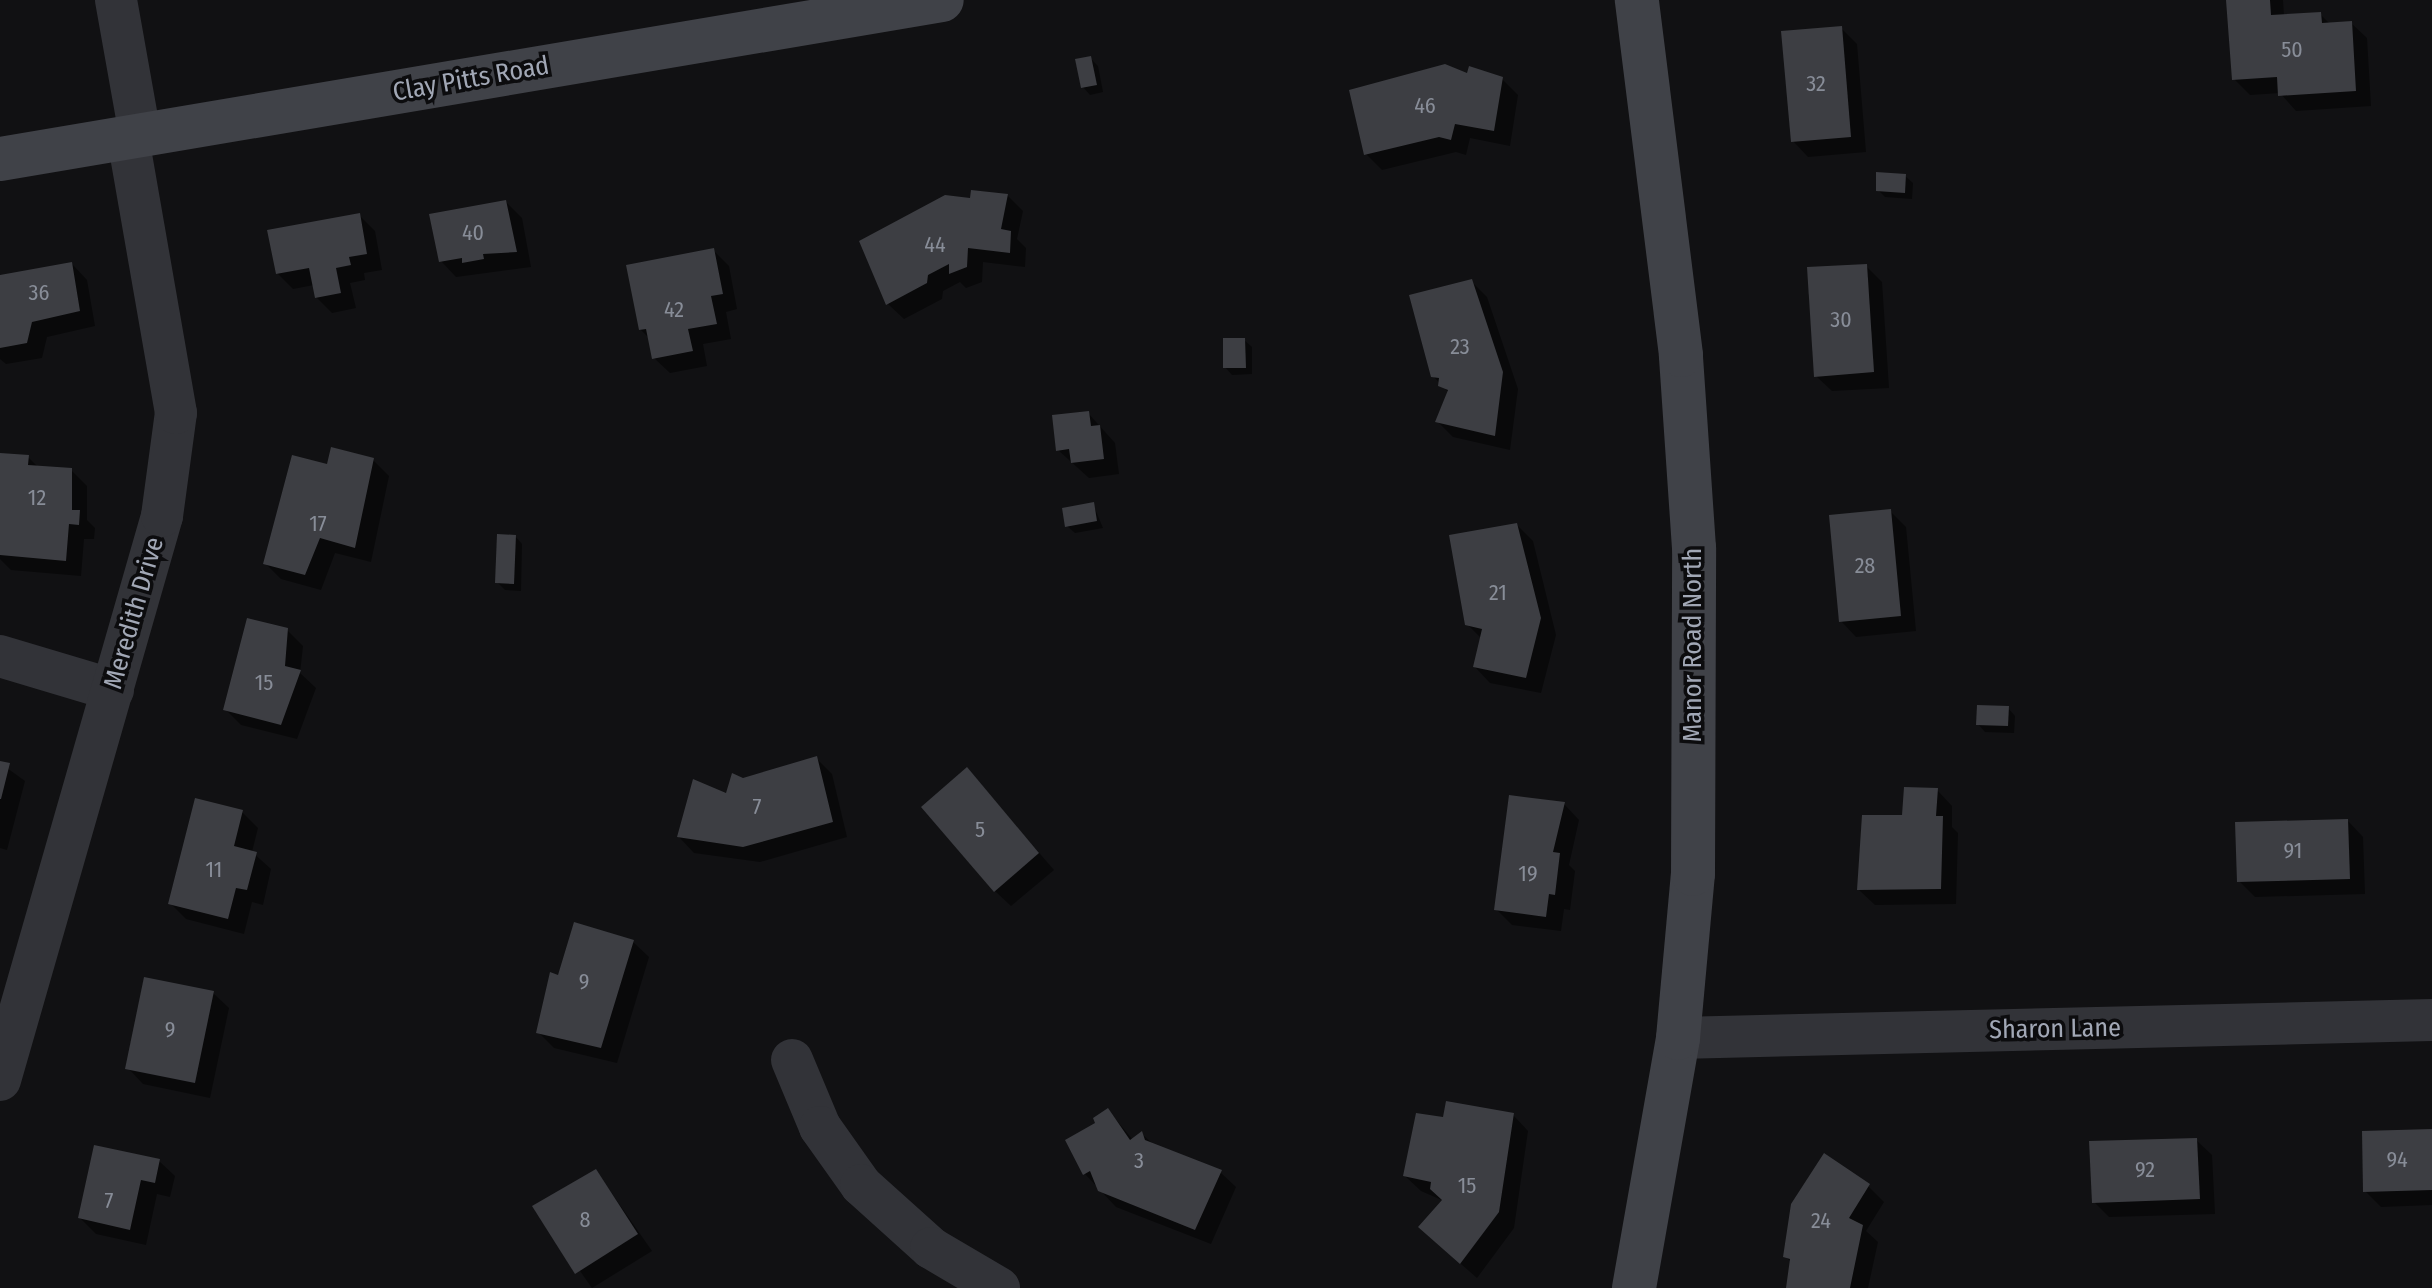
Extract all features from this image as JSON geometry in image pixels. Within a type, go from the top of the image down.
[{"type":"street","name":"Meredith Drive","points":[[0,1080],[162,516],[176,413],[116,0]]},
{"type":"street","name":"Clay Pitts Road","points":[[0,159],[942,0]]},
{"type":"street","name":"Manor Road North","points":[[1634,1288],[1678,1038],[1693,874],[1694,548],[1681,355],[1637,0]]},
{"type":"street","points":[[0,656],[113,690]]},
{"type":"street","name":"Sharon Lane","points":[[1678,1038],[2432,1020]]},
{"type":"street","points":[[792,1060],[820,1127],[861,1185],[931,1248],[999,1288]]},
{"type":"building","points":[[2226,0],[2270,0],[2271,15],[2321,12],[2322,23],[2352,21],[2356,91],[2278,96],[2277,77],[2232,80]]},
{"type":"building","points":[[1842,26],[1851,137],[1791,142],[1781,31]]},
{"type":"building","points":[[1091,56],[1097,85],[1081,88],[1075,59]]},
{"type":"building","points":[[1445,64],[1467,73],[1469,66],[1503,77],[1494,131],[1455,124],[1451,140],[1439,137],[1364,155],[1349,90]]},
{"type":"building","points":[[1876,172],[1906,174],[1905,193],[1876,191]]},
{"type":"building","points":[[971,190],[1008,194],[1001,229],[1011,231],[1010,253],[968,248],[967,267],[949,274],[949,264],[928,275],[927,283],[886,305],[859,241],[945,195],[970,198]]},
{"type":"building","points":[[506,200],[517,252],[483,254],[484,259],[462,263],[462,258],[439,262],[429,214]]},
{"type":"building","points":[[360,213],[367,254],[349,257],[351,265],[336,268],[341,293],[315,298],[309,268],[276,274],[267,230]]},
{"type":"building","points":[[714,248],[723,294],[711,296],[717,324],[688,329],[693,351],[652,359],[646,329],[639,330],[626,265]]},
{"type":"building","points":[[72,262],[80,311],[32,322],[27,343],[0,348],[0,275]]},
{"type":"building","points":[[1867,264],[1874,372],[1814,377],[1807,267]]},
{"type":"building","points":[[1472,279],[1503,372],[1495,436],[1435,422],[1448,390],[1438,386],[1439,378],[1431,377],[1409,295]]},
{"type":"building","points":[[1223,338],[1245,338],[1246,368],[1223,368]]},
{"type":"building","points":[[1089,411],[1091,426],[1100,425],[1104,459],[1071,463],[1069,449],[1056,451],[1052,415]]},
{"type":"building","points":[[331,447],[374,458],[355,548],[320,538],[305,575],[263,564],[292,455],[327,464]]},
{"type":"building","points":[[0,453],[29,455],[28,465],[72,468],[72,510],[80,510],[79,525],[69,524],[66,561],[0,555]]},
{"type":"building","points":[[1094,502],[1097,521],[1065,527],[1062,508]]},
{"type":"building","points":[[1891,509],[1901,616],[1839,622],[1829,515]]},
{"type":"building","points":[[1517,523],[1541,618],[1526,678],[1473,667],[1482,629],[1465,625],[1449,535]]},
{"type":"building","points":[[497,534],[516,535],[514,584],[495,583]]},
{"type":"building","points":[[247,618],[288,628],[285,666],[301,670],[281,725],[223,710]]},
{"type":"building","points":[[1977,705],[2009,706],[2008,726],[1976,725]]},
{"type":"building","points":[[817,756],[833,822],[743,847],[677,837],[693,779],[726,793],[732,773],[743,778]]},
{"type":"building","points":[[0,761],[10,763],[1,799],[0,799]]},
{"type":"building","points":[[967,767],[1039,853],[994,892],[921,807]]},
{"type":"building","points":[[1904,787],[1938,788],[1936,816],[1943,816],[1941,889],[1857,890],[1862,815],[1902,815]]},
{"type":"building","points":[[1509,795],[1565,802],[1553,852],[1560,853],[1555,895],[1549,894],[1546,917],[1494,910]]},
{"type":"building","points":[[195,798],[243,810],[234,846],[257,852],[247,890],[236,888],[228,919],[168,904]]},
{"type":"building","points":[[2348,819],[2350,879],[2237,882],[2235,822]]},
{"type":"building","points":[[574,922],[634,940],[601,1048],[536,1033],[550,972],[558,975]]},
{"type":"building","points":[[144,977],[214,991],[195,1083],[125,1069]]},
{"type":"building","points":[[1446,1101],[1514,1113],[1499,1212],[1460,1264],[1418,1227],[1442,1200],[1430,1189],[1431,1182],[1403,1176],[1416,1113],[1443,1117]]},
{"type":"building","points":[[1108,1108],[1130,1140],[1142,1131],[1145,1140],[1222,1170],[1195,1230],[1098,1191],[1090,1171],[1083,1175],[1065,1140],[1095,1123],[1093,1118]]},
{"type":"building","points":[[2432,1129],[2432,1190],[2363,1192],[2362,1131]]},
{"type":"building","points":[[2197,1138],[2200,1199],[2092,1203],[2089,1141]]},
{"type":"building","points":[[94,1145],[160,1159],[155,1183],[141,1180],[130,1230],[78,1218]]},
{"type":"building","points":[[1824,1153],[1870,1184],[1849,1218],[1863,1225],[1850,1288],[1786,1288],[1790,1259],[1783,1257],[1791,1204]]},
{"type":"building","points":[[596,1169],[638,1234],[575,1274],[532,1206]]}]
